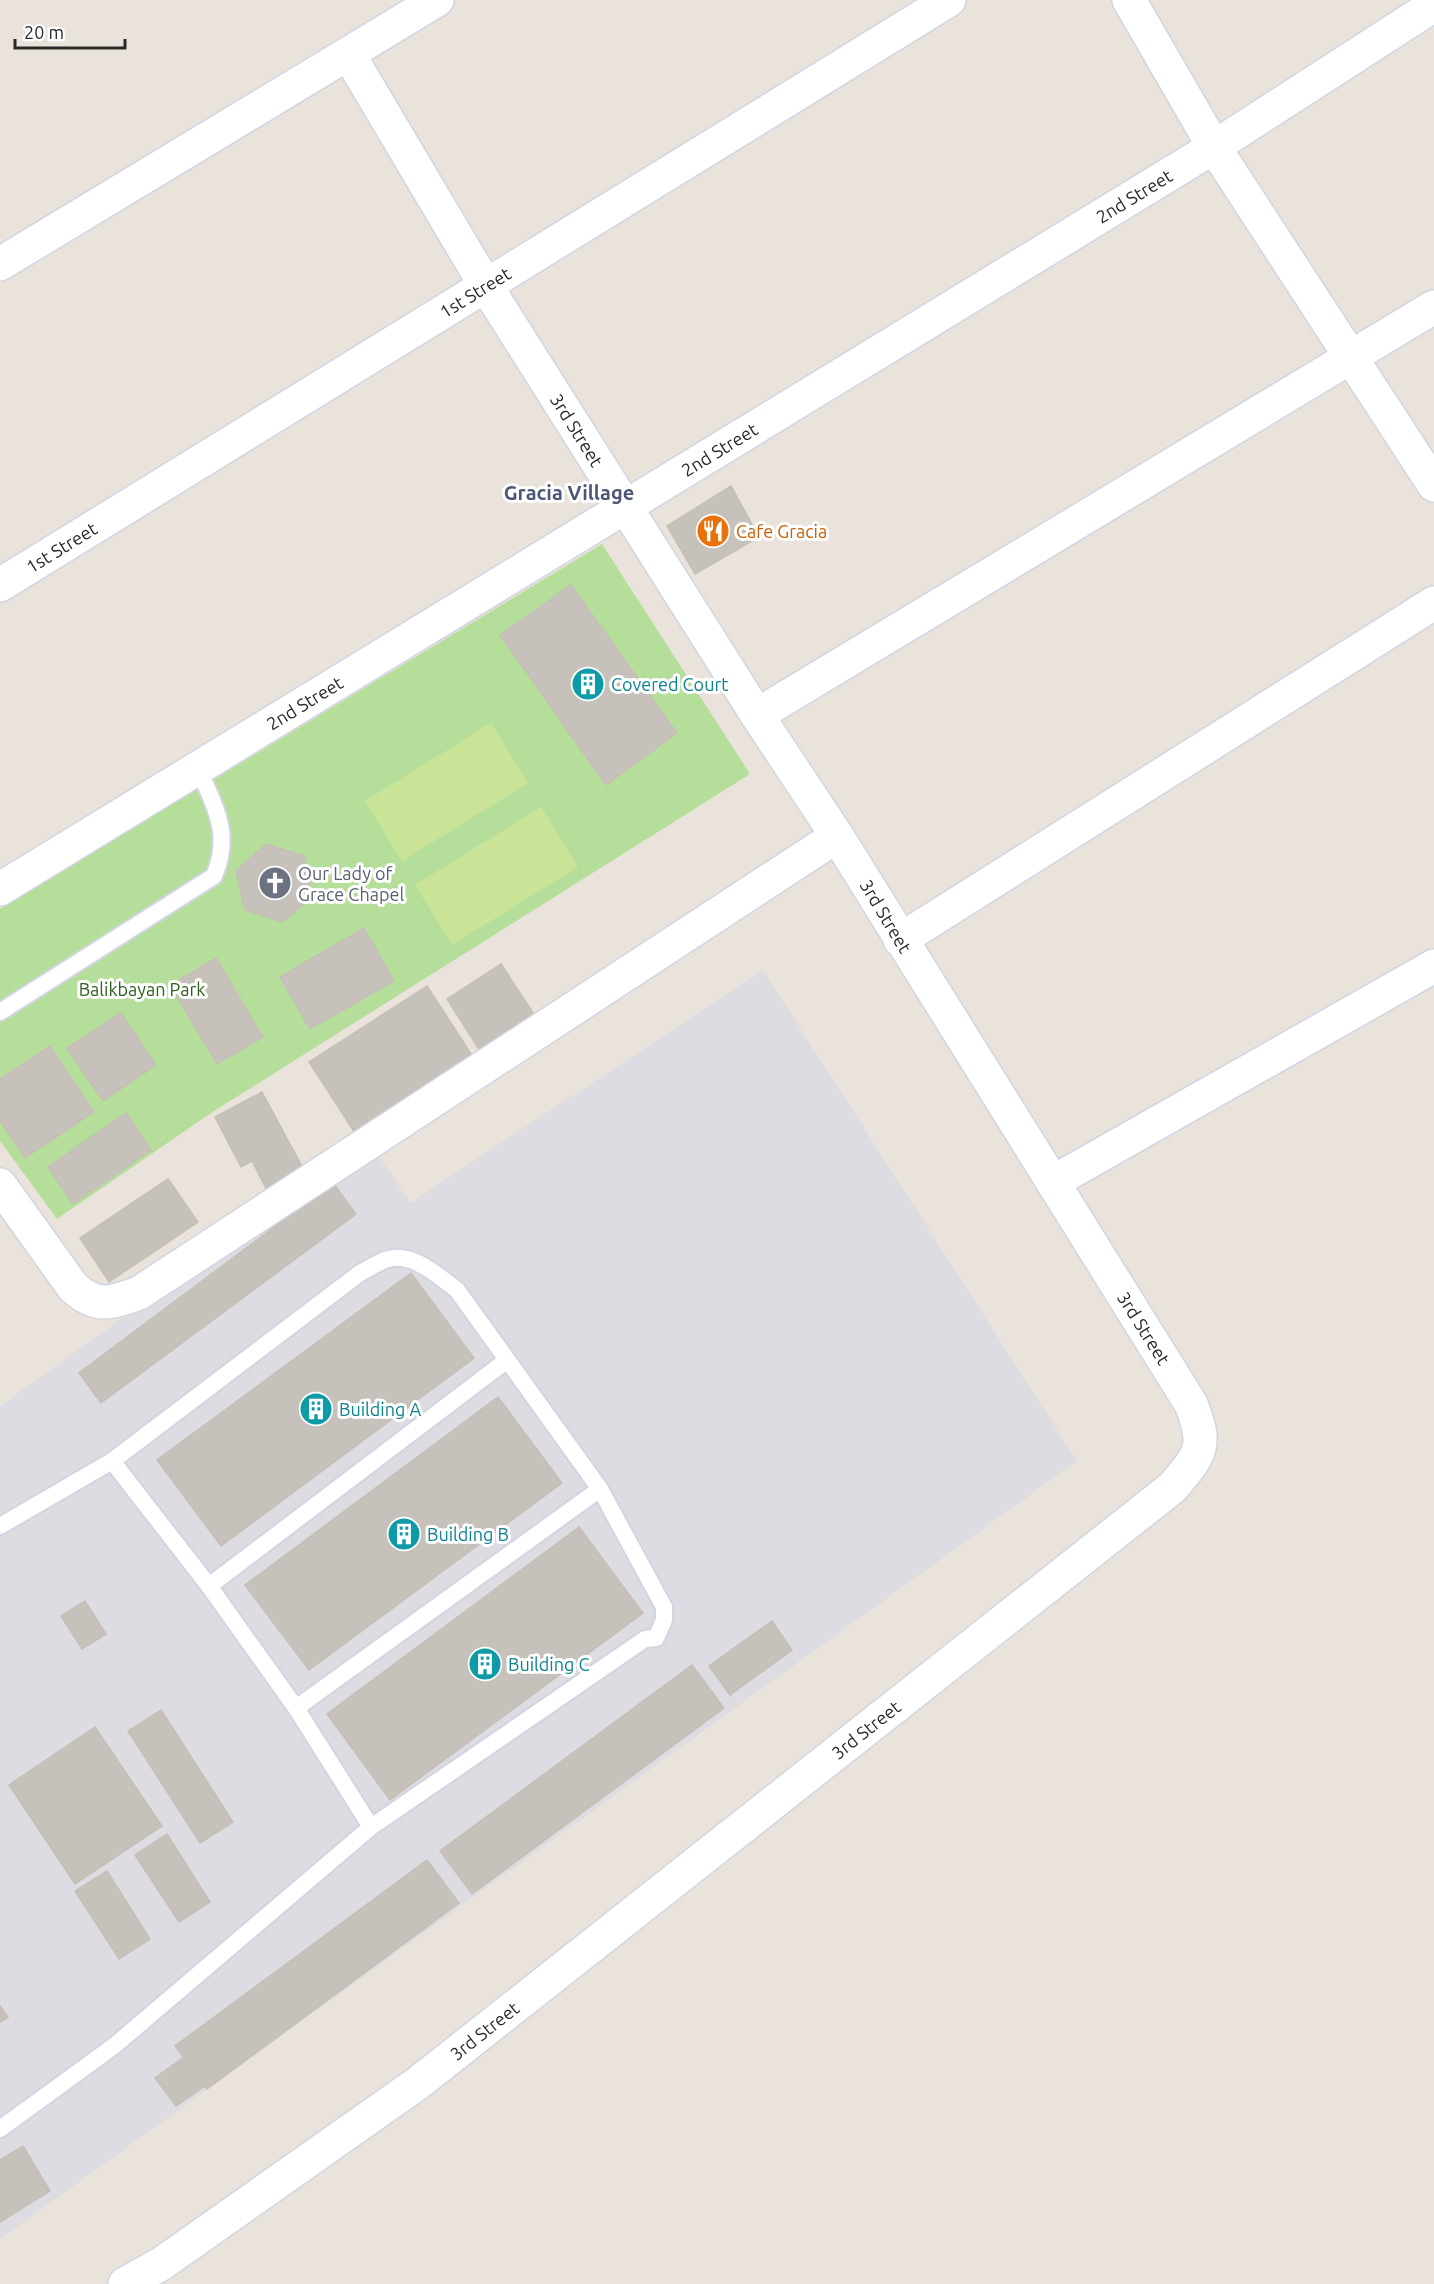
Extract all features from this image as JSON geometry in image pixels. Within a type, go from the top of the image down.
[{"type":"street","points":[[0,264],[437,0]]},
{"type":"street","name":"1st Street","points":[[0,585],[948,0]]},
{"type":"street","points":[[1129,0],[1214,147],[1434,485]]},
{"type":"street","name":"2nd Street","points":[[0,889],[1214,147],[1434,5]]},
{"type":"street","name":"3rd Street","points":[[125,2284],[161,2264],[418,2084],[1179,1480],[1196,1459],[1202,1441],[1191,1404],[837,836],[757,715],[486,286],[349,55]]},
{"type":"street","points":[[757,715],[1434,307]]},
{"type":"street","points":[[900,940],[1434,603]]},
{"type":"street","points":[[0,1185],[73,1287],[84,1297],[101,1303],[139,1293],[837,836]]},
{"type":"street","points":[[1053,1182],[1434,966]]},
{"type":"lane","points":[[0,1012],[214,876],[224,838],[219,816],[198,768]]},
{"type":"lane","points":[[0,1526],[112,1461],[360,1273],[388,1259],[409,1261],[428,1267],[457,1290],[600,1489],[664,1607],[664,1620],[656,1638],[645,1639],[370,1827],[114,2046],[0,2129]]},
{"type":"lane","points":[[209,1586],[506,1361]]},
{"type":"lane","points":[[112,1461],[209,1586],[296,1708],[370,1827]]},
{"type":"lane","points":[[296,1708],[600,1489]]},
{"type":"shaded area","points":[[763,970],[1077,1461],[0,2239],[0,1406],[369,1141],[410,1203]]},
{"type":"green space","name":"Balikbayan Park","points":[[602,544],[750,774],[211,1113],[57,1219],[0,1141],[0,909]]},
{"type":"green space","points":[[491,723],[528,783],[402,861],[365,801]]},
{"type":"green space","points":[[541,807],[578,867],[452,945],[415,885]]},
{"type":"building","name":"Cafe Gracia","points":[[731,486],[759,537],[695,574],[667,526]]},
{"type":"building","name":"Covered Court","points":[[571,585],[677,733],[606,785],[500,635]]},
{"type":"building","name":"Our Lady of Grace Chapel","points":[[266,844],[304,856],[313,896],[283,922],[245,910],[236,871]]},
{"type":"building","points":[[364,928],[394,981],[310,1029],[280,977]]},
{"type":"building","points":[[216,958],[263,1037],[217,1064],[170,985]]},
{"type":"building","points":[[501,964],[535,1016],[480,1051],[447,999]]},
{"type":"building","points":[[427,986],[473,1057],[355,1133],[309,1062]]},
{"type":"building","points":[[121,1013],[156,1065],[103,1101],[67,1048]]},
{"type":"building","points":[[50,1046],[94,1112],[25,1158],[0,1121],[0,1079]]},
{"type":"building","points":[[262,1092],[306,1174],[269,1194],[252,1161],[241,1167],[215,1117]]},
{"type":"building","points":[[126,1113],[151,1150],[73,1204],[48,1167]]},
{"type":"building","points":[[168,1179],[198,1222],[109,1282],[80,1238]]},
{"type":"building","points":[[333,1183],[356,1214],[101,1403],[79,1373]]},
{"type":"building","name":"Building A","points":[[411,1273],[474,1358],[221,1546],[157,1460]]},
{"type":"building","name":"Building B","points":[[498,1397],[562,1483],[309,1670],[245,1585]]},
{"type":"building","name":"Building C","points":[[579,1527],[643,1613],[390,1800],[327,1714]]},
{"type":"building","points":[[85,1601],[106,1634],[82,1649],[61,1616]]},
{"type":"building","points":[[772,1621],[792,1650],[730,1695],[709,1666]]},
{"type":"building","points":[[692,1665],[724,1708],[472,1894],[440,1851]]},
{"type":"building","points":[[161,1710],[233,1822],[200,1843],[128,1731]]},
{"type":"building","points":[[95,1727],[162,1826],[75,1884],[9,1785]]},
{"type":"building","points":[[167,1834],[210,1902],[179,1922],[135,1855]]},
{"type":"building","points":[[427,1860],[459,1903],[207,2089],[175,2046]]},
{"type":"building","points":[[107,1871],[150,1939],[119,1959],[75,1891]]},
{"type":"building","points":[[0,2006],[8,2017],[0,2022]]},
{"type":"building","points":[[184,2057],[205,2086],[176,2106],[155,2078]]},
{"type":"building","points":[[23,2146],[50,2191],[0,2222],[0,2160]]},
{"type":"place","name":"Cafe Gracia","points":[[713,531]]},
{"type":"place","name":"Covered Court","points":[[588,684]]},
{"type":"place","name":"Our Lady of Grace Chapel","points":[[275,883]]},
{"type":"place","name":"Building A","points":[[316,1409]]},
{"type":"place","name":"Building B","points":[[404,1534]]},
{"type":"place","name":"Building C","points":[[485,1664]]},
{"type":"district","name":"Gracia Village","points":[[569,492]]}]
